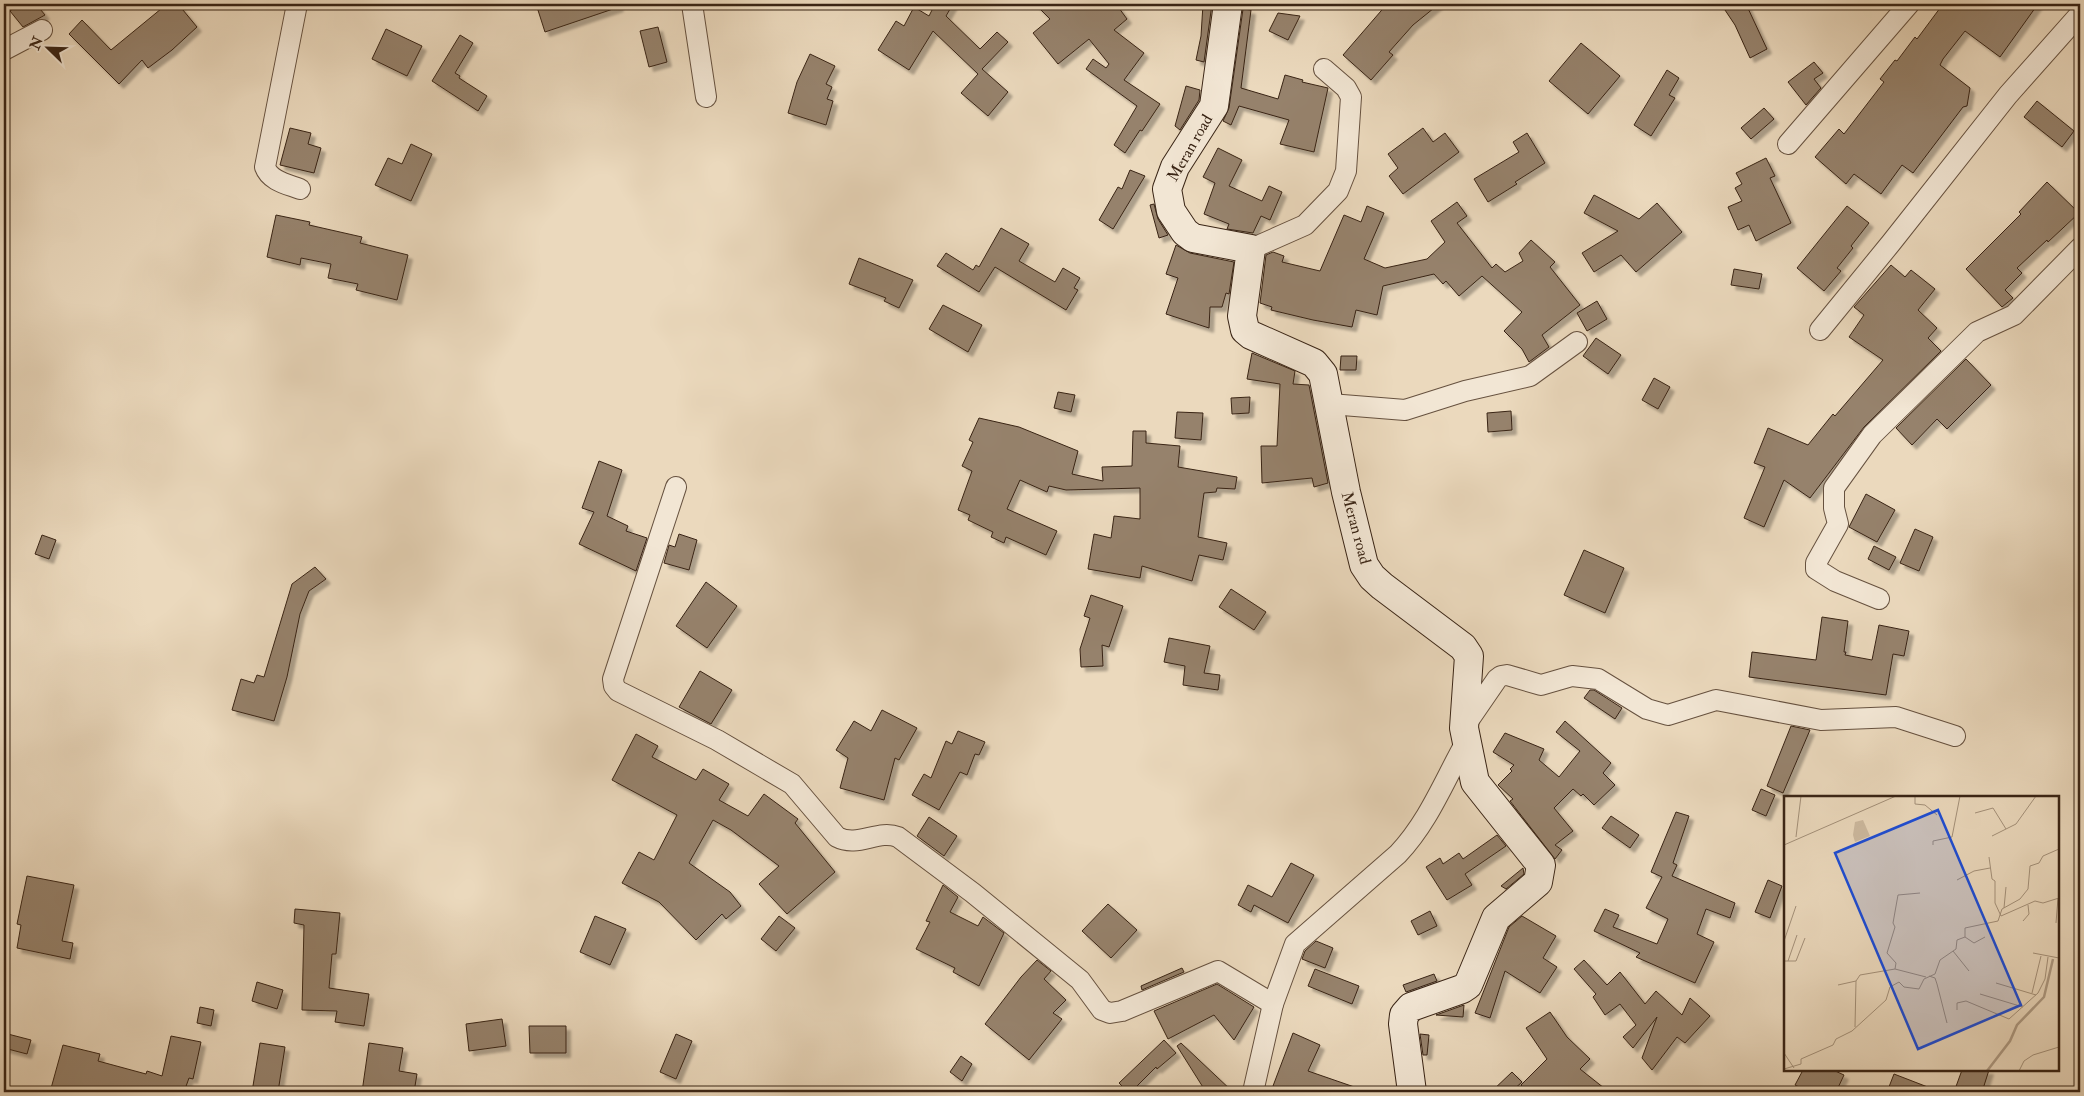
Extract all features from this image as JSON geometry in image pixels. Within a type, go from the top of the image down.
[{"type":"street","points":[[297,4],[265,166],[267,173],[273,178],[300,189]]},
{"type":"street","points":[[692,4],[706,97]]},
{"type":"street","name":"Meran road","points":[[1228,4],[1214,106],[1175,167],[1167,189],[1171,211],[1184,232],[1193,238],[1251,249],[1242,316],[1245,330],[1251,335],[1314,363],[1323,374],[1346,492],[1364,565],[1372,577],[1382,586],[1463,647],[1469,656],[1465,735],[1475,782],[1542,865],[1538,882],[1496,918],[1468,985],[1411,1007],[1404,1015],[1403,1024],[1412,1092]]},
{"type":"street","points":[[1788,144],[1909,4]]},
{"type":"street","points":[[1820,330],[2008,94],[2080,14]]},
{"type":"street","points":[[4,50],[42,30]]},
{"type":"street","points":[[1251,249],[1305,224],[1338,191],[1341,184],[1346,171],[1351,97],[1346,88],[1324,70]]},
{"type":"street","points":[[1880,599],[1835,581],[1816,569],[1816,563],[1838,524],[1834,508],[1834,488],[1872,434],[1977,332],[2014,315],[2080,248]]},
{"type":"street","points":[[1330,404],[1405,410],[1465,391],[1530,376],[1577,342]]},
{"type":"street","points":[[676,486],[612,679],[618,691],[717,740],[792,784],[837,836],[846,841],[856,841],[890,834],[898,837],[973,894],[1080,980],[1102,1010],[1110,1013],[1122,1011],[1218,971],[1273,1004]]},
{"type":"street","points":[[1253,1092],[1273,1004],[1295,944],[1398,854],[1413,838],[1432,810],[1465,735],[1497,679],[1501,676],[1507,675],[1541,686],[1572,676],[1598,678],[1647,709],[1668,715],[1716,700],[1821,720],[1896,717],[1955,736]]},
{"type":"building","points":[[19,4],[36,4],[45,15],[23,27],[10,11]]},
{"type":"building","points":[[167,4],[178,4],[197,27],[172,50],[148,68],[142,60],[119,84],[69,34],[82,20],[111,50]]},
{"type":"building","points":[[536,4],[618,4],[619,7],[545,32]]},
{"type":"building","points":[[935,4],[953,4],[946,16],[980,49],[997,32],[1008,42],[982,69],[1008,92],[988,116],[961,93],[978,74],[933,31],[909,70],[878,50],[896,21],[904,26],[914,7],[929,16]]},
{"type":"building","points":[[1035,4],[1116,4],[1127,19],[1114,30],[1144,53],[1124,80],[1160,104],[1125,153],[1114,145],[1137,106],[1086,69],[1093,59],[1106,68],[1109,64],[1089,39],[1058,64],[1033,33],[1050,19]]},
{"type":"building","points":[[1203,4],[1212,4],[1204,62],[1196,60],[1201,36]]},
{"type":"building","points":[[1387,4],[1439,4],[1413,25],[1389,52],[1393,55],[1371,80],[1343,55]]},
{"type":"building","points":[[1721,4],[1746,4],[1767,49],[1750,58],[1735,25]]},
{"type":"building","points":[[1943,4],[2038,4],[2000,57],[1965,31],[1943,59],[1940,65],[1970,88],[1967,106],[1963,107],[1913,173],[1902,165],[1881,194],[1854,174],[1846,184],[1815,157],[1839,129],[1844,134],[1884,82],[1880,79],[1895,60],[1897,61],[1915,37],[1917,39]]},
{"type":"building","points":[[1243,9],[1251,10],[1241,88],[1278,99],[1285,75],[1303,80],[1302,82],[1328,88],[1314,152],[1280,144],[1289,120],[1239,106],[1231,125],[1223,121],[1229,108]]},
{"type":"building","points":[[1278,13],[1300,16],[1288,40],[1269,31]]},
{"type":"building","points":[[658,27],[667,62],[649,67],[640,31]]},
{"type":"building","points":[[386,29],[422,46],[407,76],[372,59]]},
{"type":"building","points":[[460,35],[473,43],[455,73],[460,76],[459,78],[487,96],[478,111],[432,81]]},
{"type":"building","points":[[1581,43],[1620,76],[1588,114],[1549,81]]},
{"type":"building","points":[[810,54],[835,66],[826,84],[832,87],[827,99],[833,101],[826,125],[788,113],[797,82]]},
{"type":"building","points":[[1814,62],[1823,73],[1814,79],[1821,88],[1806,105],[1788,82]]},
{"type":"building","points":[[1667,70],[1679,78],[1669,95],[1675,98],[1651,136],[1634,125]]},
{"type":"building","points":[[1186,86],[1200,90],[1199,100],[1180,130],[1175,126]]},
{"type":"building","points":[[2037,101],[2074,131],[2062,147],[2024,117]]},
{"type":"building","points":[[1764,108],[1774,119],[1751,139],[1741,128]]},
{"type":"building","points":[[290,128],[311,133],[308,144],[321,148],[314,173],[280,165]]},
{"type":"building","points":[[1423,128],[1433,142],[1445,133],[1459,152],[1403,194],[1389,176],[1398,168],[1388,154]]},
{"type":"building","points":[[1527,133],[1545,163],[1515,182],[1517,184],[1488,202],[1474,179],[1519,152],[1513,142]]},
{"type":"building","points":[[411,144],[432,154],[411,201],[375,185],[388,158],[402,164]]},
{"type":"building","points":[[1218,148],[1242,160],[1229,186],[1262,201],[1269,186],[1282,192],[1270,220],[1261,216],[1253,233],[1227,229],[1229,224],[1204,214],[1215,183],[1203,177]]},
{"type":"building","points":[[1766,158],[1775,176],[1770,178],[1791,223],[1756,241],[1749,225],[1738,230],[1728,207],[1742,201],[1735,188],[1742,184],[1736,173]]},
{"type":"building","points":[[1130,170],[1145,176],[1113,229],[1099,220],[1118,187],[1122,189]]},
{"type":"building","points":[[2047,182],[2079,213],[2017,268],[2022,273],[2005,290],[2013,298],[2002,307],[1966,269],[2021,214],[2019,212]]},
{"type":"building","points":[[1594,195],[1639,219],[1657,203],[1682,232],[1636,272],[1621,255],[1594,272],[1582,253],[1618,231],[1584,213]]},
{"type":"building","points":[[1457,202],[1467,216],[1457,223],[1492,268],[1496,264],[1505,272],[1523,261],[1519,253],[1531,240],[1555,262],[1550,267],[1580,305],[1542,335],[1549,347],[1529,362],[1522,349],[1504,331],[1522,312],[1482,276],[1459,296],[1446,281],[1443,284],[1434,274],[1383,286],[1377,315],[1356,310],[1352,327],[1271,310],[1272,307],[1260,303],[1266,255],[1273,252],[1284,256],[1282,262],[1320,271],[1344,215],[1361,222],[1367,206],[1384,213],[1364,259],[1385,268],[1427,259],[1445,242],[1431,221]]},
{"type":"building","points":[[1154,204],[1158,219],[1168,235],[1159,238],[1150,205]]},
{"type":"building","points":[[1847,206],[1869,223],[1837,268],[1841,271],[1824,291],[1797,268]]},
{"type":"building","points":[[276,215],[310,222],[309,225],[362,237],[360,243],[408,255],[397,300],[356,290],[358,284],[328,278],[331,264],[301,258],[300,265],[267,257]]},
{"type":"building","points":[[1001,228],[1029,244],[1019,261],[1055,282],[1063,268],[1080,278],[1074,288],[1078,290],[1066,310],[995,267],[979,292],[937,266],[946,253],[973,270],[976,265],[979,267]]},
{"type":"building","points":[[1176,245],[1190,253],[1234,262],[1229,294],[1226,293],[1222,307],[1210,307],[1209,328],[1166,314],[1178,278],[1166,274]]},
{"type":"building","points":[[859,258],[913,280],[899,308],[884,301],[886,298],[849,284]]},
{"type":"building","points":[[1891,265],[1905,277],[1911,270],[1935,289],[1918,310],[1937,328],[1928,338],[1941,351],[1864,427],[1810,498],[1784,480],[1764,527],[1744,518],[1765,467],[1754,463],[1768,428],[1808,445],[1833,414],[1835,416],[1883,360],[1849,337],[1864,315],[1854,307]]},
{"type":"building","points":[[1734,269],[1762,274],[1759,289],[1731,285]]},
{"type":"building","points":[[1597,301],[1607,319],[1587,331],[1577,313]]},
{"type":"building","points":[[943,305],[982,325],[968,352],[929,329]]},
{"type":"building","points":[[1596,338],[1621,355],[1608,374],[1583,356]]},
{"type":"building","points":[[1252,353],[1295,371],[1293,384],[1309,385],[1328,483],[1314,487],[1312,478],[1262,483],[1261,446],[1277,446],[1280,384],[1247,379]]},
{"type":"building","points":[[1341,356],[1357,356],[1356,370],[1340,370]]},
{"type":"building","points":[[1966,359],[1991,385],[1947,429],[1937,419],[1912,445],[1896,428]]},
{"type":"building","points":[[1654,378],[1670,387],[1658,409],[1642,400]]},
{"type":"building","points":[[1058,392],[1075,395],[1071,412],[1054,408]]},
{"type":"building","points":[[1250,397],[1249,413],[1232,414],[1231,398]]},
{"type":"building","points":[[1511,411],[1512,430],[1488,432],[1487,413]]},
{"type":"building","points":[[1177,412],[1203,413],[1201,440],[1175,438]]},
{"type":"building","points":[[979,418],[1019,427],[1078,451],[1072,474],[1103,481],[1102,467],[1132,466],[1133,431],[1146,431],[1146,443],[1180,446],[1178,467],[1237,477],[1235,489],[1217,488],[1216,492],[1204,493],[1198,537],[1227,543],[1223,560],[1199,555],[1192,581],[1142,566],[1140,578],[1088,569],[1094,534],[1111,538],[1114,516],[1140,519],[1140,488],[1066,490],[1049,486],[1047,492],[1020,480],[1007,509],[1057,531],[1046,555],[1006,537],[1004,543],[991,537],[993,532],[968,520],[970,515],[958,510],[972,471],[962,466],[973,442],[969,440]]},
{"type":"building","points":[[599,461],[622,470],[607,516],[628,526],[626,531],[647,538],[636,571],[579,544],[594,512],[582,508]]},
{"type":"building","points":[[1866,494],[1895,510],[1877,542],[1849,527]]},
{"type":"building","points":[[1915,529],[1933,537],[1919,571],[1900,563]]},
{"type":"building","points":[[679,534],[697,540],[689,570],[664,563],[669,545],[675,547]]},
{"type":"building","points":[[42,535],[56,540],[49,559],[35,554]]},
{"type":"building","points":[[1874,546],[1896,557],[1889,570],[1868,559]]},
{"type":"building","points":[[1584,550],[1624,568],[1605,613],[1564,595]]},
{"type":"building","points":[[315,567],[326,579],[309,591],[300,614],[287,677],[274,721],[232,710],[241,679],[254,683],[257,675],[264,677],[292,584]]},
{"type":"building","points":[[706,582],[737,606],[707,648],[676,626]]},
{"type":"building","points":[[1231,589],[1266,612],[1254,630],[1219,607]]},
{"type":"building","points":[[1091,595],[1123,606],[1109,647],[1102,645],[1103,666],[1081,667],[1080,649],[1090,618],[1084,616]]},
{"type":"building","points":[[1822,617],[1848,621],[1845,655],[1872,660],[1879,625],[1909,631],[1904,656],[1893,654],[1886,695],[1749,677],[1752,652],[1816,660]]},
{"type":"building","points":[[1169,638],[1210,646],[1204,673],[1220,675],[1218,690],[1183,685],[1185,666],[1164,662]]},
{"type":"building","points":[[700,671],[732,690],[711,724],[679,707]]},
{"type":"building","points":[[1590,690],[1594,690],[1622,708],[1615,719],[1584,698]]},
{"type":"building","points":[[882,710],[917,728],[899,760],[895,758],[884,800],[840,788],[848,758],[836,750],[854,721],[871,731]]},
{"type":"building","points":[[1565,721],[1611,763],[1603,773],[1615,785],[1594,805],[1583,794],[1581,796],[1573,789],[1554,808],[1573,831],[1555,845],[1562,850],[1555,859],[1510,801],[1513,799],[1498,785],[1512,771],[1510,769],[1514,765],[1493,752],[1505,733],[1544,749],[1539,760],[1559,777],[1580,751],[1556,732]]},
{"type":"building","points":[[1791,726],[1810,730],[1783,793],[1767,786]]},
{"type":"building","points":[[958,731],[985,742],[979,755],[975,754],[967,775],[960,772],[939,810],[912,795],[924,774],[931,778],[946,741],[952,744]]},
{"type":"building","points":[[636,734],[658,746],[652,757],[696,780],[703,769],[729,784],[719,800],[748,816],[764,794],[798,819],[795,823],[835,872],[787,914],[759,884],[779,866],[731,830],[713,820],[689,863],[730,892],[741,906],[726,919],[722,914],[696,940],[659,902],[622,883],[639,852],[654,860],[677,815],[612,780]]},
{"type":"building","points":[[1761,789],[1775,795],[1766,816],[1752,810]]},
{"type":"building","points":[[1676,812],[1689,816],[1673,863],[1677,865],[1672,876],[1735,903],[1730,918],[1706,909],[1697,934],[1714,942],[1695,983],[1636,957],[1640,953],[1594,931],[1605,909],[1619,915],[1613,927],[1657,944],[1668,919],[1646,908],[1662,877],[1651,872]]},
{"type":"building","points":[[1611,816],[1639,835],[1630,848],[1602,828]]},
{"type":"building","points":[[929,817],[957,836],[944,856],[917,836]]},
{"type":"building","points":[[1497,835],[1506,846],[1465,874],[1472,885],[1447,900],[1426,867],[1440,858],[1443,864],[1459,853],[1463,859]]},
{"type":"building","points":[[1291,863],[1314,875],[1288,923],[1254,905],[1251,912],[1238,905],[1248,885],[1272,897]]},
{"type":"building","points":[[1523,868],[1524,874],[1506,889],[1501,886]]},
{"type":"building","points":[[27,876],[74,885],[62,941],[73,943],[70,959],[17,948],[21,925],[17,924]]},
{"type":"building","points":[[1768,880],[1782,886],[1770,918],[1755,912]]},
{"type":"building","points":[[943,885],[958,897],[950,912],[978,926],[983,917],[1004,933],[979,986],[953,972],[955,968],[916,949],[930,922],[926,921]]},
{"type":"building","points":[[1108,904],[1137,930],[1111,958],[1082,931]]},
{"type":"building","points":[[295,909],[340,913],[336,954],[332,954],[329,988],[369,994],[364,1026],[335,1022],[337,1011],[302,1010],[304,925],[294,923]]},
{"type":"building","points":[[1430,911],[1437,926],[1418,935],[1411,921]]},
{"type":"building","points":[[595,916],[626,929],[610,965],[580,952]]},
{"type":"building","points":[[779,916],[795,928],[776,951],[761,939]]},
{"type":"building","points":[[1522,916],[1556,936],[1543,958],[1557,967],[1540,993],[1505,971],[1490,1018],[1475,1013],[1509,927]]},
{"type":"building","points":[[1316,941],[1333,948],[1325,968],[1302,959],[1305,951]]},
{"type":"building","points":[[1037,960],[1051,971],[1044,979],[1066,1000],[1053,1013],[1062,1019],[1029,1060],[985,1024],[1021,977]]},
{"type":"building","points":[[1584,960],[1607,985],[1620,972],[1645,1004],[1656,991],[1682,1015],[1690,998],[1710,1016],[1685,1043],[1677,1037],[1652,1070],[1642,1058],[1657,1017],[1633,1048],[1623,1037],[1636,1025],[1620,1004],[1605,1015],[1593,997],[1596,994],[1574,969]]},
{"type":"building","points":[[1182,968],[1184,972],[1142,990],[1141,986]]},
{"type":"building","points":[[1315,969],[1359,986],[1352,1004],[1308,986]]},
{"type":"building","points":[[1434,974],[1437,981],[1406,992],[1403,985]]},
{"type":"building","points":[[257,982],[283,990],[277,1009],[252,1001]]},
{"type":"building","points":[[1217,984],[1254,1007],[1234,1040],[1214,1015],[1168,1039],[1154,1011]]},
{"type":"building","points":[[1464,1005],[1463,1017],[1436,1015]]},
{"type":"building","points":[[200,1007],[214,1010],[211,1026],[197,1023]]},
{"type":"building","points":[[1550,1012],[1567,1037],[1590,1059],[1580,1069],[1609,1092],[1528,1092],[1521,1085],[1547,1059],[1526,1028]]},
{"type":"building","points":[[502,1019],[506,1046],[469,1051],[466,1024]]},
{"type":"building","points":[[529,1026],[566,1026],[566,1053],[530,1053]]},
{"type":"building","points":[[4,1033],[31,1040],[27,1054],[4,1048]]},
{"type":"building","points":[[1293,1033],[1320,1045],[1308,1071],[1363,1090],[1363,1092],[1290,1092],[1273,1086]]},
{"type":"building","points":[[676,1034],[692,1041],[676,1079],[660,1072]]},
{"type":"building","points":[[1420,1034],[1429,1035],[1427,1055],[1423,1055]]},
{"type":"building","points":[[171,1036],[201,1042],[193,1079],[189,1078],[184,1092],[50,1092],[63,1045],[100,1054],[98,1061],[146,1074],[147,1071],[162,1076]]},
{"type":"building","points":[[1164,1040],[1176,1053],[1157,1069],[1156,1067],[1131,1092],[1128,1092],[1119,1083]]},
{"type":"building","points":[[260,1043],[285,1047],[278,1092],[252,1092]]},
{"type":"building","points":[[369,1043],[403,1048],[399,1071],[417,1074],[414,1092],[362,1092]]},
{"type":"building","points":[[1181,1043],[1233,1092],[1206,1092],[1177,1046]]},
{"type":"building","points":[[961,1056],[972,1064],[962,1081],[950,1072]]},
{"type":"building","points":[[1802,1071],[1835,1071],[1844,1075],[1836,1092],[1809,1092],[1795,1085]]},
{"type":"building","points":[[1962,1071],[1989,1071],[1982,1092],[1954,1092]]},
{"type":"building","points":[[1512,1072],[1522,1082],[1511,1092],[1491,1092]]},
{"type":"building","points":[[1894,1074],[1938,1091],[1938,1092],[1887,1092]]}]
